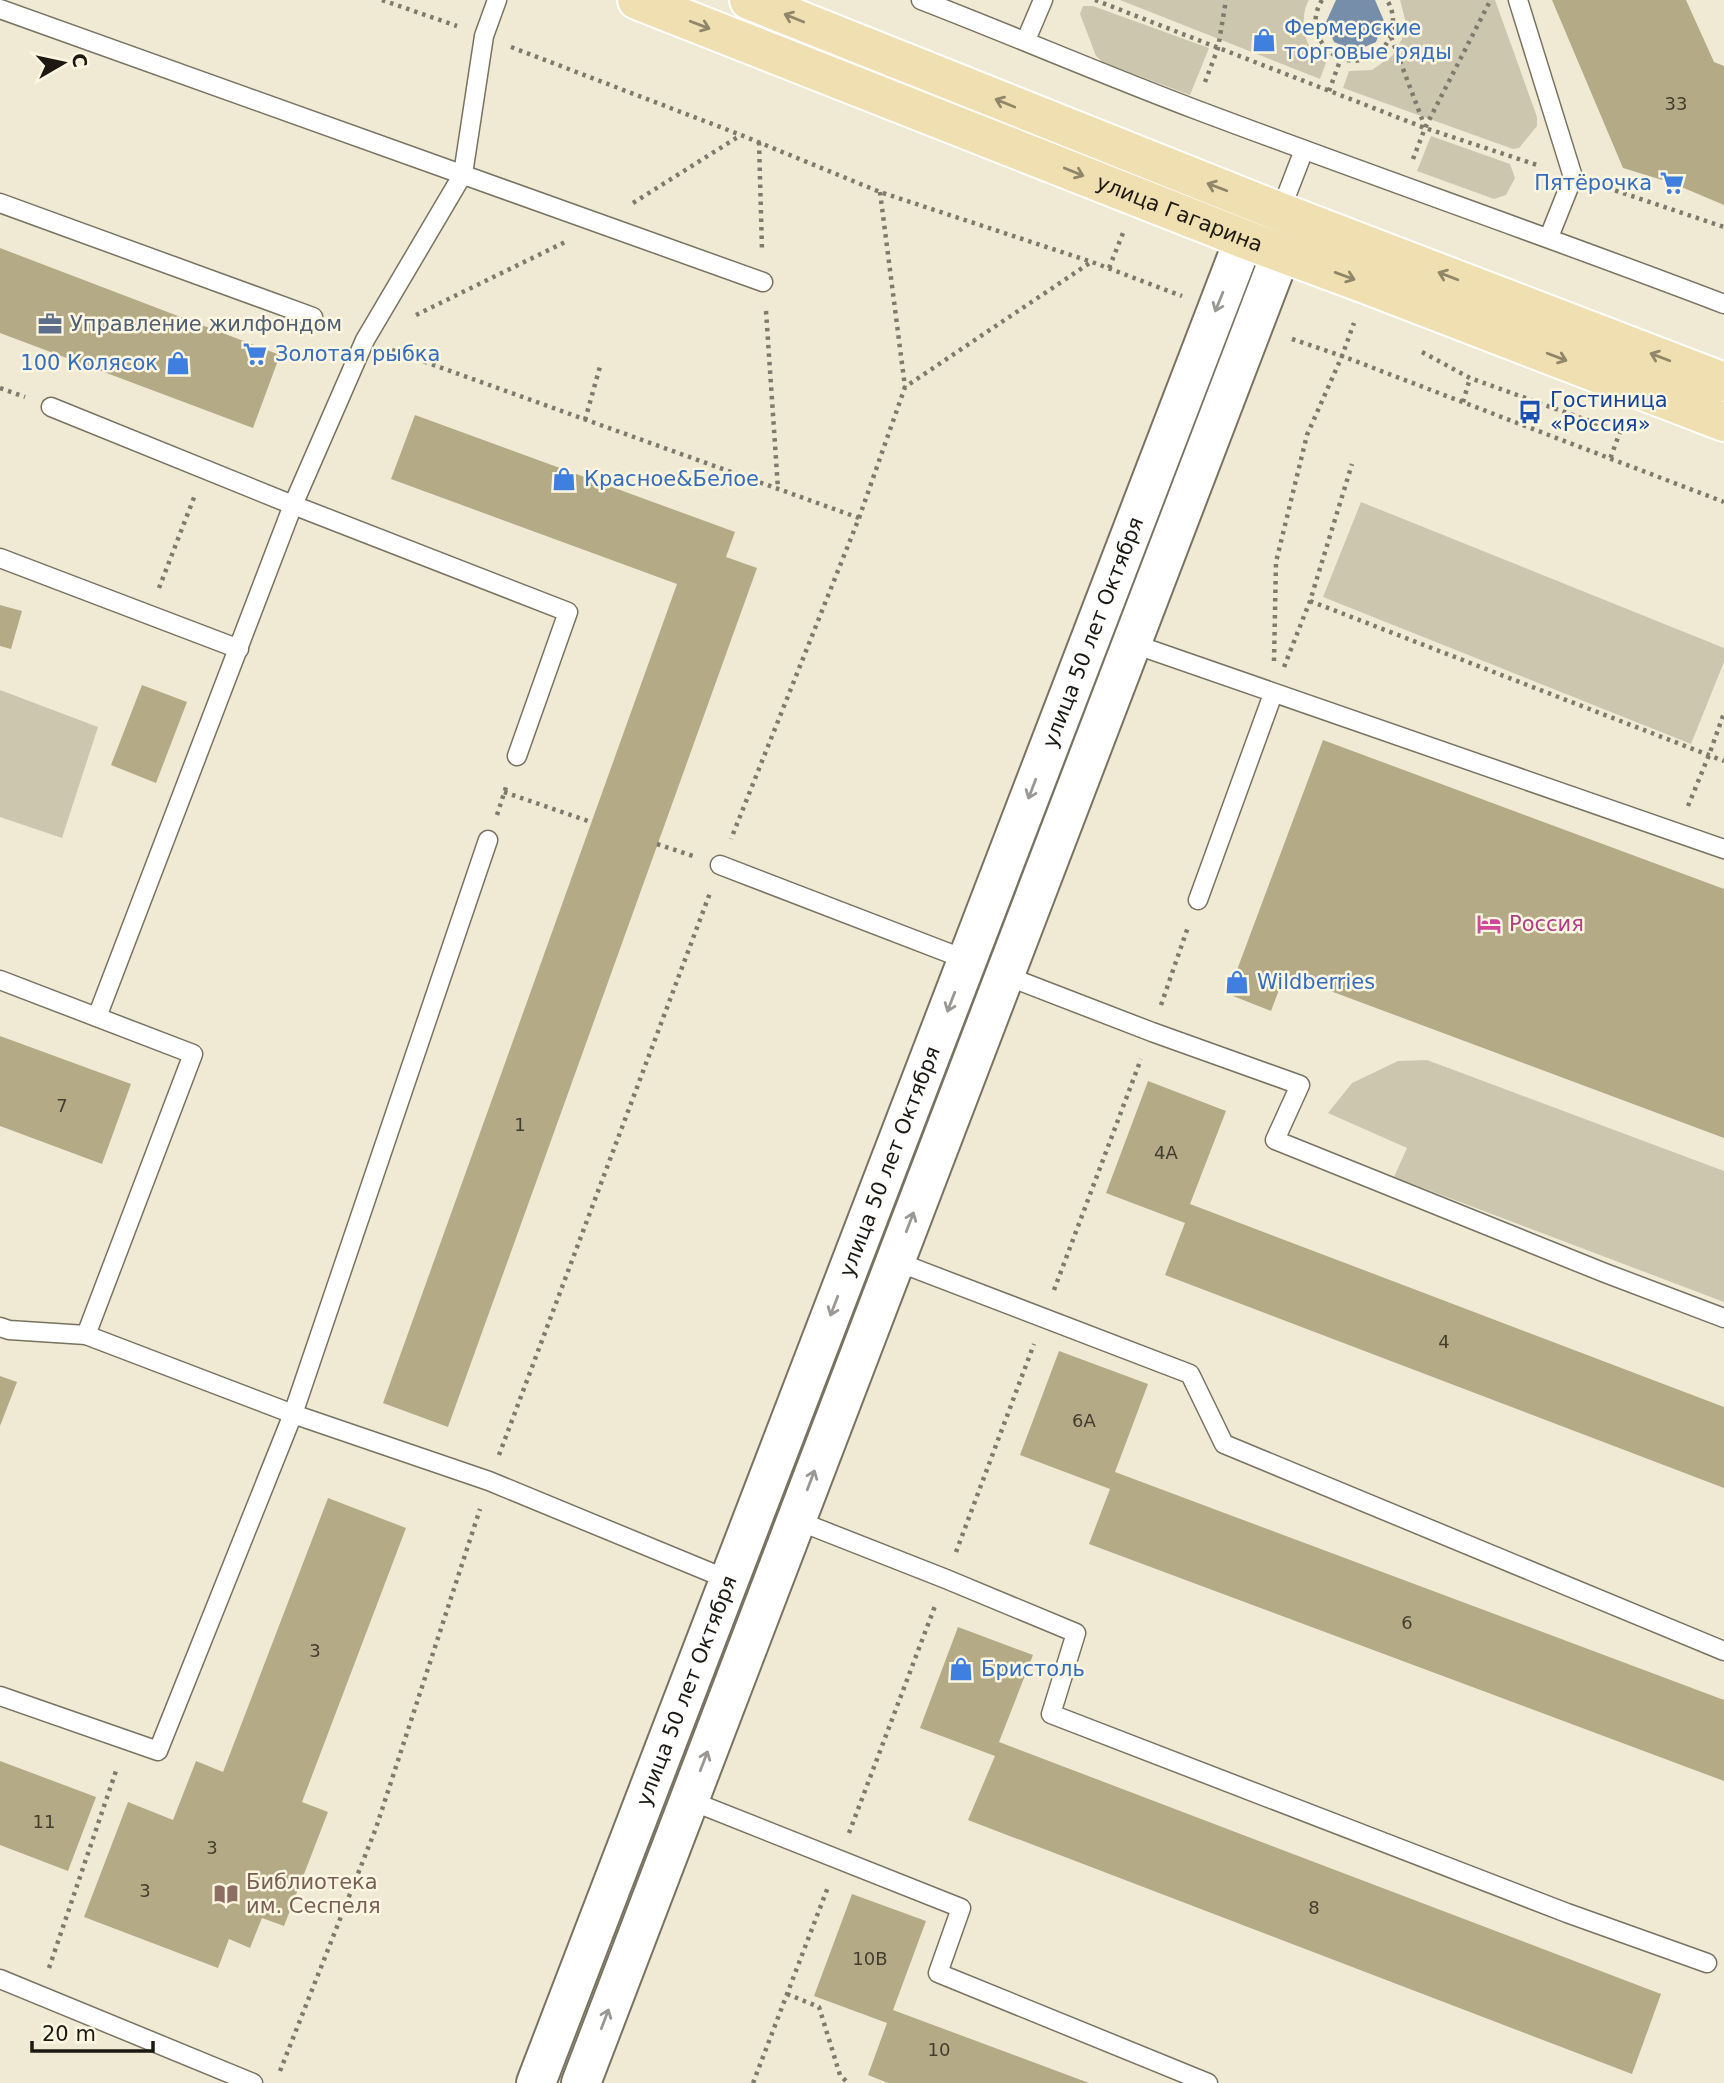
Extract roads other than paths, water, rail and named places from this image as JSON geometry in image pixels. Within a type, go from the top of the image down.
[{"type":"main road","name":"улица Гагарина","points":[[636,0],[1244,239],[1724,422]]},
{"type":"main road","name":"улица Гагарина","points":[[749,0],[1280,212],[1724,382]]},
{"type":"main road","points":[[1244,239],[1280,212]]},
{"type":"main road","points":[[1280,212],[1281,253]]},
{"type":"street","name":"улица 50 лет Октября","points":[[539,2074],[1244,239]]},
{"type":"street","name":"улица 50 лет Октября","points":[[584,2082],[689,1800],[1281,253]]},
{"type":"street","points":[[1094,629],[1131,643]]},
{"type":"street","points":[[967,960],[1004,975]]},
{"type":"street","points":[[857,1246],[895,1261]]},
{"type":"street","points":[[757,1506],[796,1520]]},
{"type":"street","points":[[729,1580],[767,1596]]},
{"type":"street","points":[[650,1784],[689,1800]]},
{"type":"street","points":[[539,2074],[584,2082]]},
{"type":"lane","points":[[97,1017],[293,505],[365,341],[463,174],[484,36],[498,0]]},
{"type":"lane","points":[[921,0],[1173,101],[1549,237],[1724,304]]},
{"type":"lane","points":[[1026,40],[1043,0]]},
{"type":"lane","points":[[1518,0],[1573,177],[1549,237]]},
{"type":"lane","points":[[0,9],[764,282]]},
{"type":"lane","points":[[1280,212],[1304,150]]},
{"type":"lane","points":[[0,203],[313,317]]},
{"type":"lane","points":[[51,407],[568,612],[517,756]]},
{"type":"lane","points":[[0,558],[239,649]]},
{"type":"lane","points":[[1131,643],[1724,849]]},
{"type":"lane","points":[[1198,900],[1273,694]]},
{"type":"lane","points":[[0,1696],[158,1751],[292,1414],[488,840]]},
{"type":"lane","points":[[720,865],[967,960]]},
{"type":"lane","points":[[1004,975],[1300,1085],[1275,1140],[1724,1318]]},
{"type":"lane","points":[[0,980],[193,1054],[86,1335]]},
{"type":"lane","points":[[895,1261],[1190,1374],[1224,1444],[1724,1651]]},
{"type":"lane","points":[[0,1327],[9,1330],[86,1335],[292,1414],[489,1481],[729,1580]]},
{"type":"lane","points":[[796,1520],[1076,1633],[1051,1714],[1567,1913],[1707,1963]]},
{"type":"lane","points":[[689,1800],[961,1908],[938,1973],[1208,2083]]},
{"type":"lane","points":[[0,1979],[253,2083]]},
{"type":"water","points":[[1336,0],[1375,0],[1384,21],[1376,42],[1355,51],[1334,42],[1326,22]]},
{"type":"place","name":"Фермерские торговые ряды","points":[[1264,40]]},
{"type":"place","name":"Пятёрочка","points":[[1672,183]]},
{"type":"place","name":"Управление жилфондом","points":[[50,324]]},
{"type":"place","name":"Золотая рыбка","points":[[255,354]]},
{"type":"place","name":"100 Колясок","points":[[178,363]]},
{"type":"place","name":"Гостиница «Россия»","points":[[1530,412]]},
{"type":"place","name":"Красное&Белое","points":[[564,479]]},
{"type":"place","name":"Россия","points":[[1489,924]]},
{"type":"place","name":"Wildberries","points":[[1237,982]]},
{"type":"place","name":"Бристоль","points":[[961,1669]]},
{"type":"place","name":"Библиотека им. Сеспеля","points":[[226,1894]]}]
